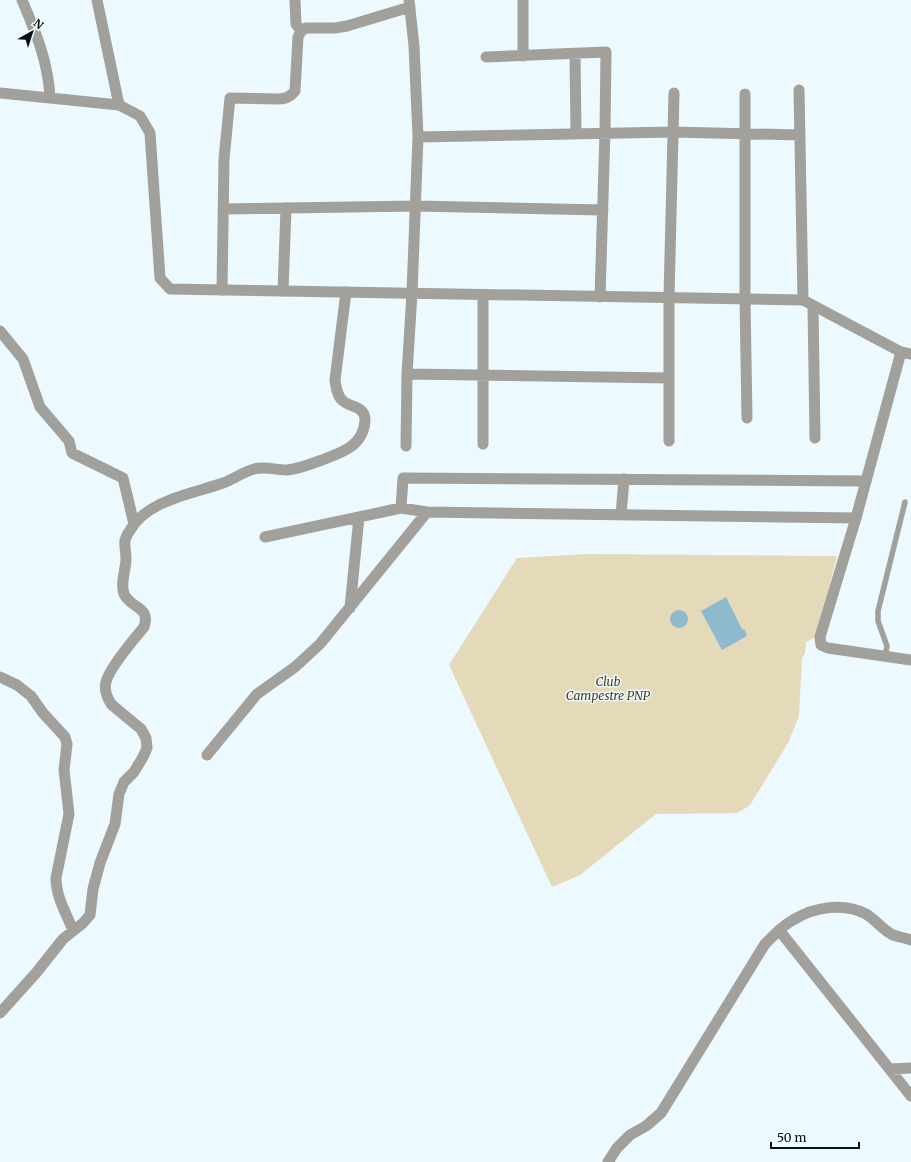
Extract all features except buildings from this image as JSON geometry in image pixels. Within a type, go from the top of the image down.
[{"type":"street","points":[[22,0],[44,56],[48,74],[50,97]]},
{"type":"street","points":[[97,0],[119,105]]},
{"type":"street","points":[[295,0],[296,24],[301,32]]},
{"type":"street","points":[[523,0],[523,56]]},
{"type":"street","points":[[222,290],[224,159],[230,98],[279,100],[292,95],[295,91],[298,37],[301,32],[310,27],[328,28],[347,26],[410,4],[414,46],[418,137],[412,293],[407,374],[406,446]]},
{"type":"street","points":[[486,57],[606,52],[606,132],[600,297]]},
{"type":"street","points":[[575,54],[576,133]]},
{"type":"street","points":[[799,90],[803,300]]},
{"type":"street","points":[[0,92],[119,105],[140,116],[150,133],[160,278],[170,289],[803,300],[906,353],[820,637],[821,645],[828,648],[911,660]]},
{"type":"street","points":[[669,440],[669,298],[674,93]]},
{"type":"street","points":[[744,94],[747,418]]},
{"type":"street","points":[[418,137],[606,132],[800,135]]},
{"type":"street","points":[[224,209],[416,206],[603,210]]},
{"type":"street","points":[[283,291],[286,208]]},
{"type":"street","points":[[0,1013],[36,973],[63,939],[83,923],[90,915],[93,889],[100,862],[116,824],[119,794],[124,782],[134,772],[147,748],[146,738],[142,729],[112,705],[108,700],[105,688],[108,676],[144,627],[146,619],[142,611],[127,599],[123,589],[126,560],[125,541],[134,524],[146,513],[166,502],[227,482],[253,469],[265,468],[282,470],[302,467],[343,453],[354,445],[362,433],[365,418],[361,410],[342,401],[338,393],[335,380],[346,292]]},
{"type":"street","points":[[483,295],[483,444]]},
{"type":"street","points":[[813,306],[815,438]]},
{"type":"street","points":[[0,331],[23,359],[40,407],[69,441],[72,452],[123,478],[134,524]]},
{"type":"street","points":[[407,374],[669,378]]},
{"type":"street","points":[[401,508],[403,478],[866,481]]},
{"type":"street","points":[[621,515],[624,479]]},
{"type":"street","points":[[265,537],[401,508],[427,512],[856,518]]},
{"type":"street","points":[[207,755],[257,694],[295,667],[320,644],[427,512]]},
{"type":"street","points":[[350,608],[359,517]]},
{"type":"street","points":[[0,677],[17,684],[31,696],[65,737],[67,744],[64,770],[69,814],[56,884],[58,895],[73,930]]},
{"type":"street","points":[[608,1162],[617,1148],[630,1135],[646,1126],[661,1113],[765,944],[792,920],[807,913],[826,908],[845,907],[866,914],[893,934],[911,940]]},
{"type":"street","points":[[779,930],[911,1096]]},
{"type":"street","points":[[890,1069],[911,1068]]},
{"type":"lane","points":[[884,656],[887,646],[878,622],[878,611],[905,502]]},
{"type":"green space","name":"Club Campestre PNP","points":[[588,554],[837,556],[817,636],[806,642],[805,653],[802,658],[799,716],[788,743],[750,805],[737,813],[656,814],[580,875],[552,887],[449,665],[517,558]]},
{"type":"water","points":[[726,597],[747,636],[722,650],[701,611]]},
{"type":"water","points":[[679,610],[685,613],[688,619],[685,625],[679,628],[673,625],[670,619],[673,613]]}]
